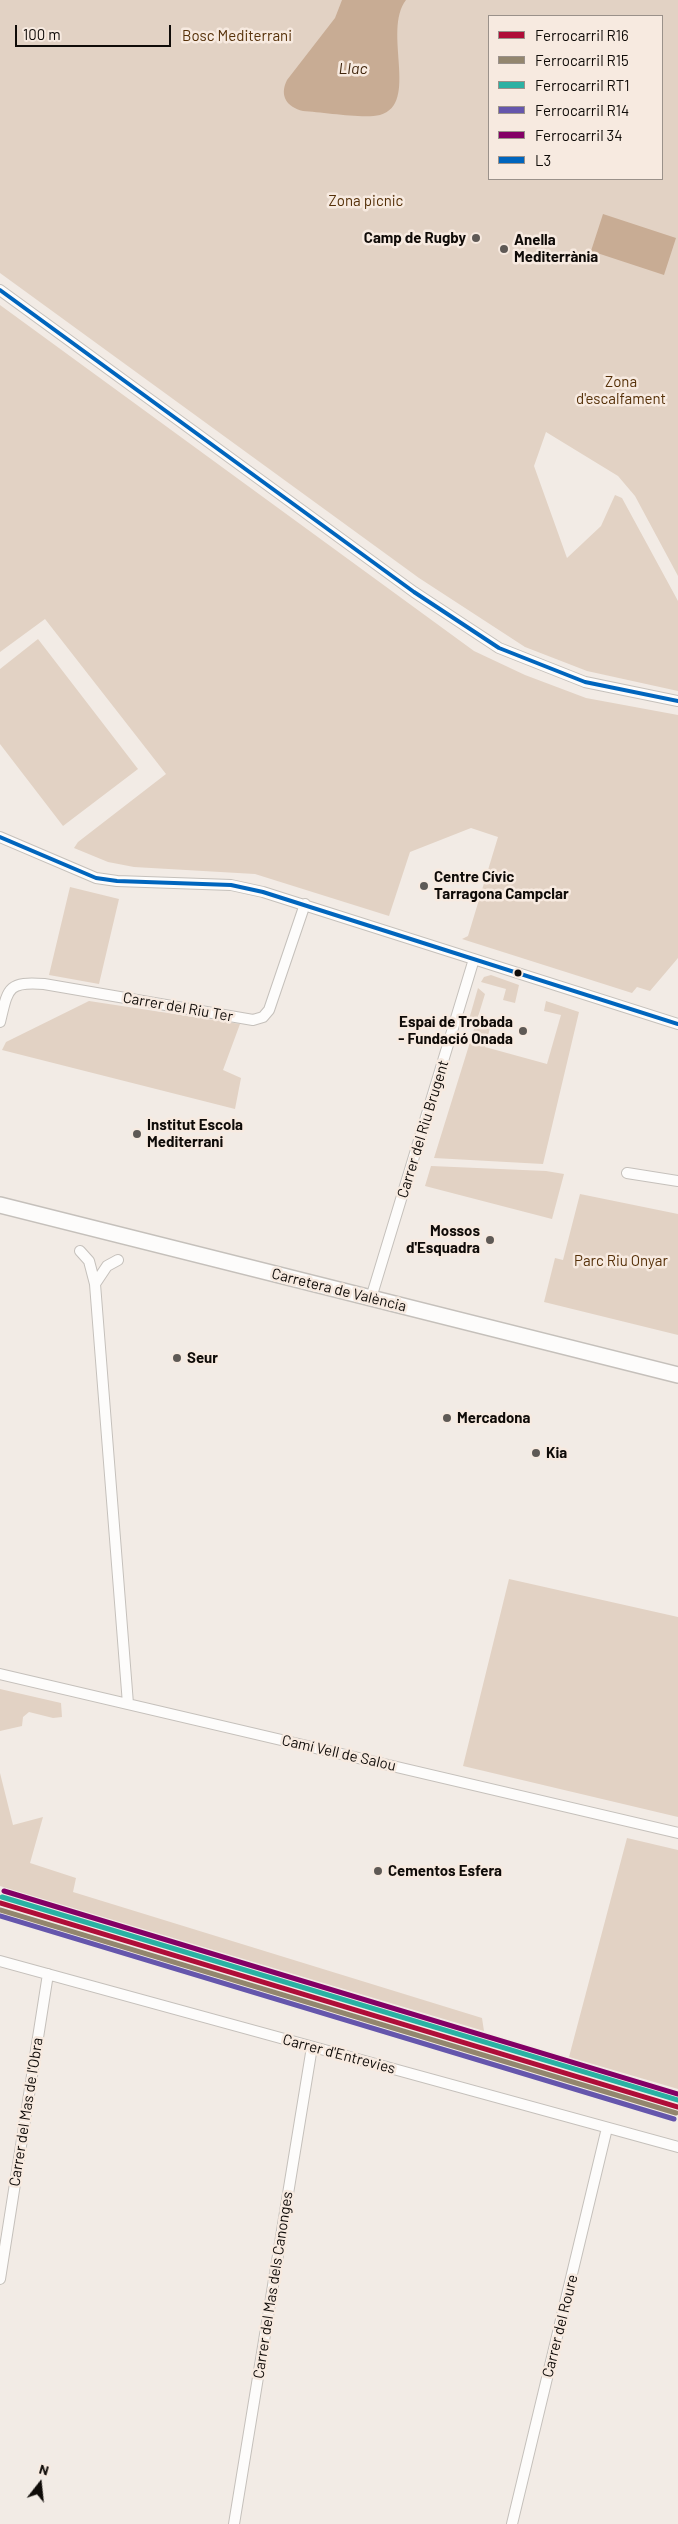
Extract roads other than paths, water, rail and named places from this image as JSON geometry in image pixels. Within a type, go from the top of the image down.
[{"type":"main road","name":"Carretera de València","points":[[0,1205],[678,1375]]},
{"type":"main road","name":"Carretera de València","points":[[0,1213],[678,1383]]},
{"type":"street","points":[[0,290],[414,592],[499,648],[585,682],[678,702]]},
{"type":"street","points":[[0,837],[96,878],[117,881],[230,885],[263,892],[678,1024]]},
{"type":"street","name":"Carrer del Riu Ter","points":[[0,1022],[7,992],[12,986],[20,983],[44,984],[254,1020],[263,1017],[269,1010],[305,904]]},
{"type":"street","name":"Carrer del Riu Brugent","points":[[371,1298],[474,959]]},
{"type":"street","points":[[627,1172],[678,1181]]},
{"type":"street","points":[[80,1251],[89,1261],[95,1284],[128,1704]]},
{"type":"street","points":[[95,1284],[106,1266],[118,1260]]},
{"type":"street","name":"Camí Vell de Salou","points":[[0,1674],[678,1833]]},
{"type":"street","name":"Carrer d'Entrevies","points":[[0,1961],[678,2147]]},
{"type":"street","name":"Carrer del Mas de l'Obra","points":[[0,2280],[48,1974]]},
{"type":"street","name":"Carrer del Mas dels Canonges","points":[[234,2524],[312,2047]]},
{"type":"street","name":"Carrer del Roure","points":[[512,2524],[608,2128]]},
{"type":"water","name":"Llac","points":[[342,0],[406,0],[400,13],[397,30],[398,97],[392,108],[380,115],[353,116],[303,111],[289,104],[284,96],[287,80],[335,18]]},
{"type":"water","points":[[603,214],[676,238],[664,275],[591,251]]},
{"type":"rail line","name":"34","points":[[4,1891],[678,2094]]},
{"type":"rail line","name":"RT1","points":[[2,1897],[678,2100]]},
{"type":"rail line","name":"R16","points":[[0,1903],[678,2107]]},
{"type":"rail line","name":"R15","points":[[0,1910],[676,2113]]},
{"type":"rail line","name":"R14","points":[[0,1916],[674,2119]]},
{"type":"place","name":"Camp de Rugby","points":[[476,238]]},
{"type":"place","name":"Anella Mediterrània","points":[[504,249]]},
{"type":"place","name":"Centre Cívic Tarragona Campclar","points":[[424,886]]},
{"type":"place","name":"Espai de Trobada - Fundació Onada","points":[[523,1031]]},
{"type":"place","name":"Institut Escola Mediterrani","points":[[137,1134]]},
{"type":"place","name":"Mossos d'Esquadra","points":[[490,1240]]},
{"type":"place","name":"Seur","points":[[177,1358]]},
{"type":"place","name":"Mercadona","points":[[447,1418]]},
{"type":"place","name":"Kia","points":[[536,1453]]},
{"type":"place","name":"Cementos Esfera","points":[[378,1871]]},
{"type":"park label","name":"Bosc Mediterrani","points":[[237,36]]},
{"type":"park label","name":"Zona picnic","points":[[366,201]]},
{"type":"park label","name":"Zona d'escalfament","points":[[621,390]]},
{"type":"park label","name":"Parc Riu Onyar","points":[[621,1261]]}]
